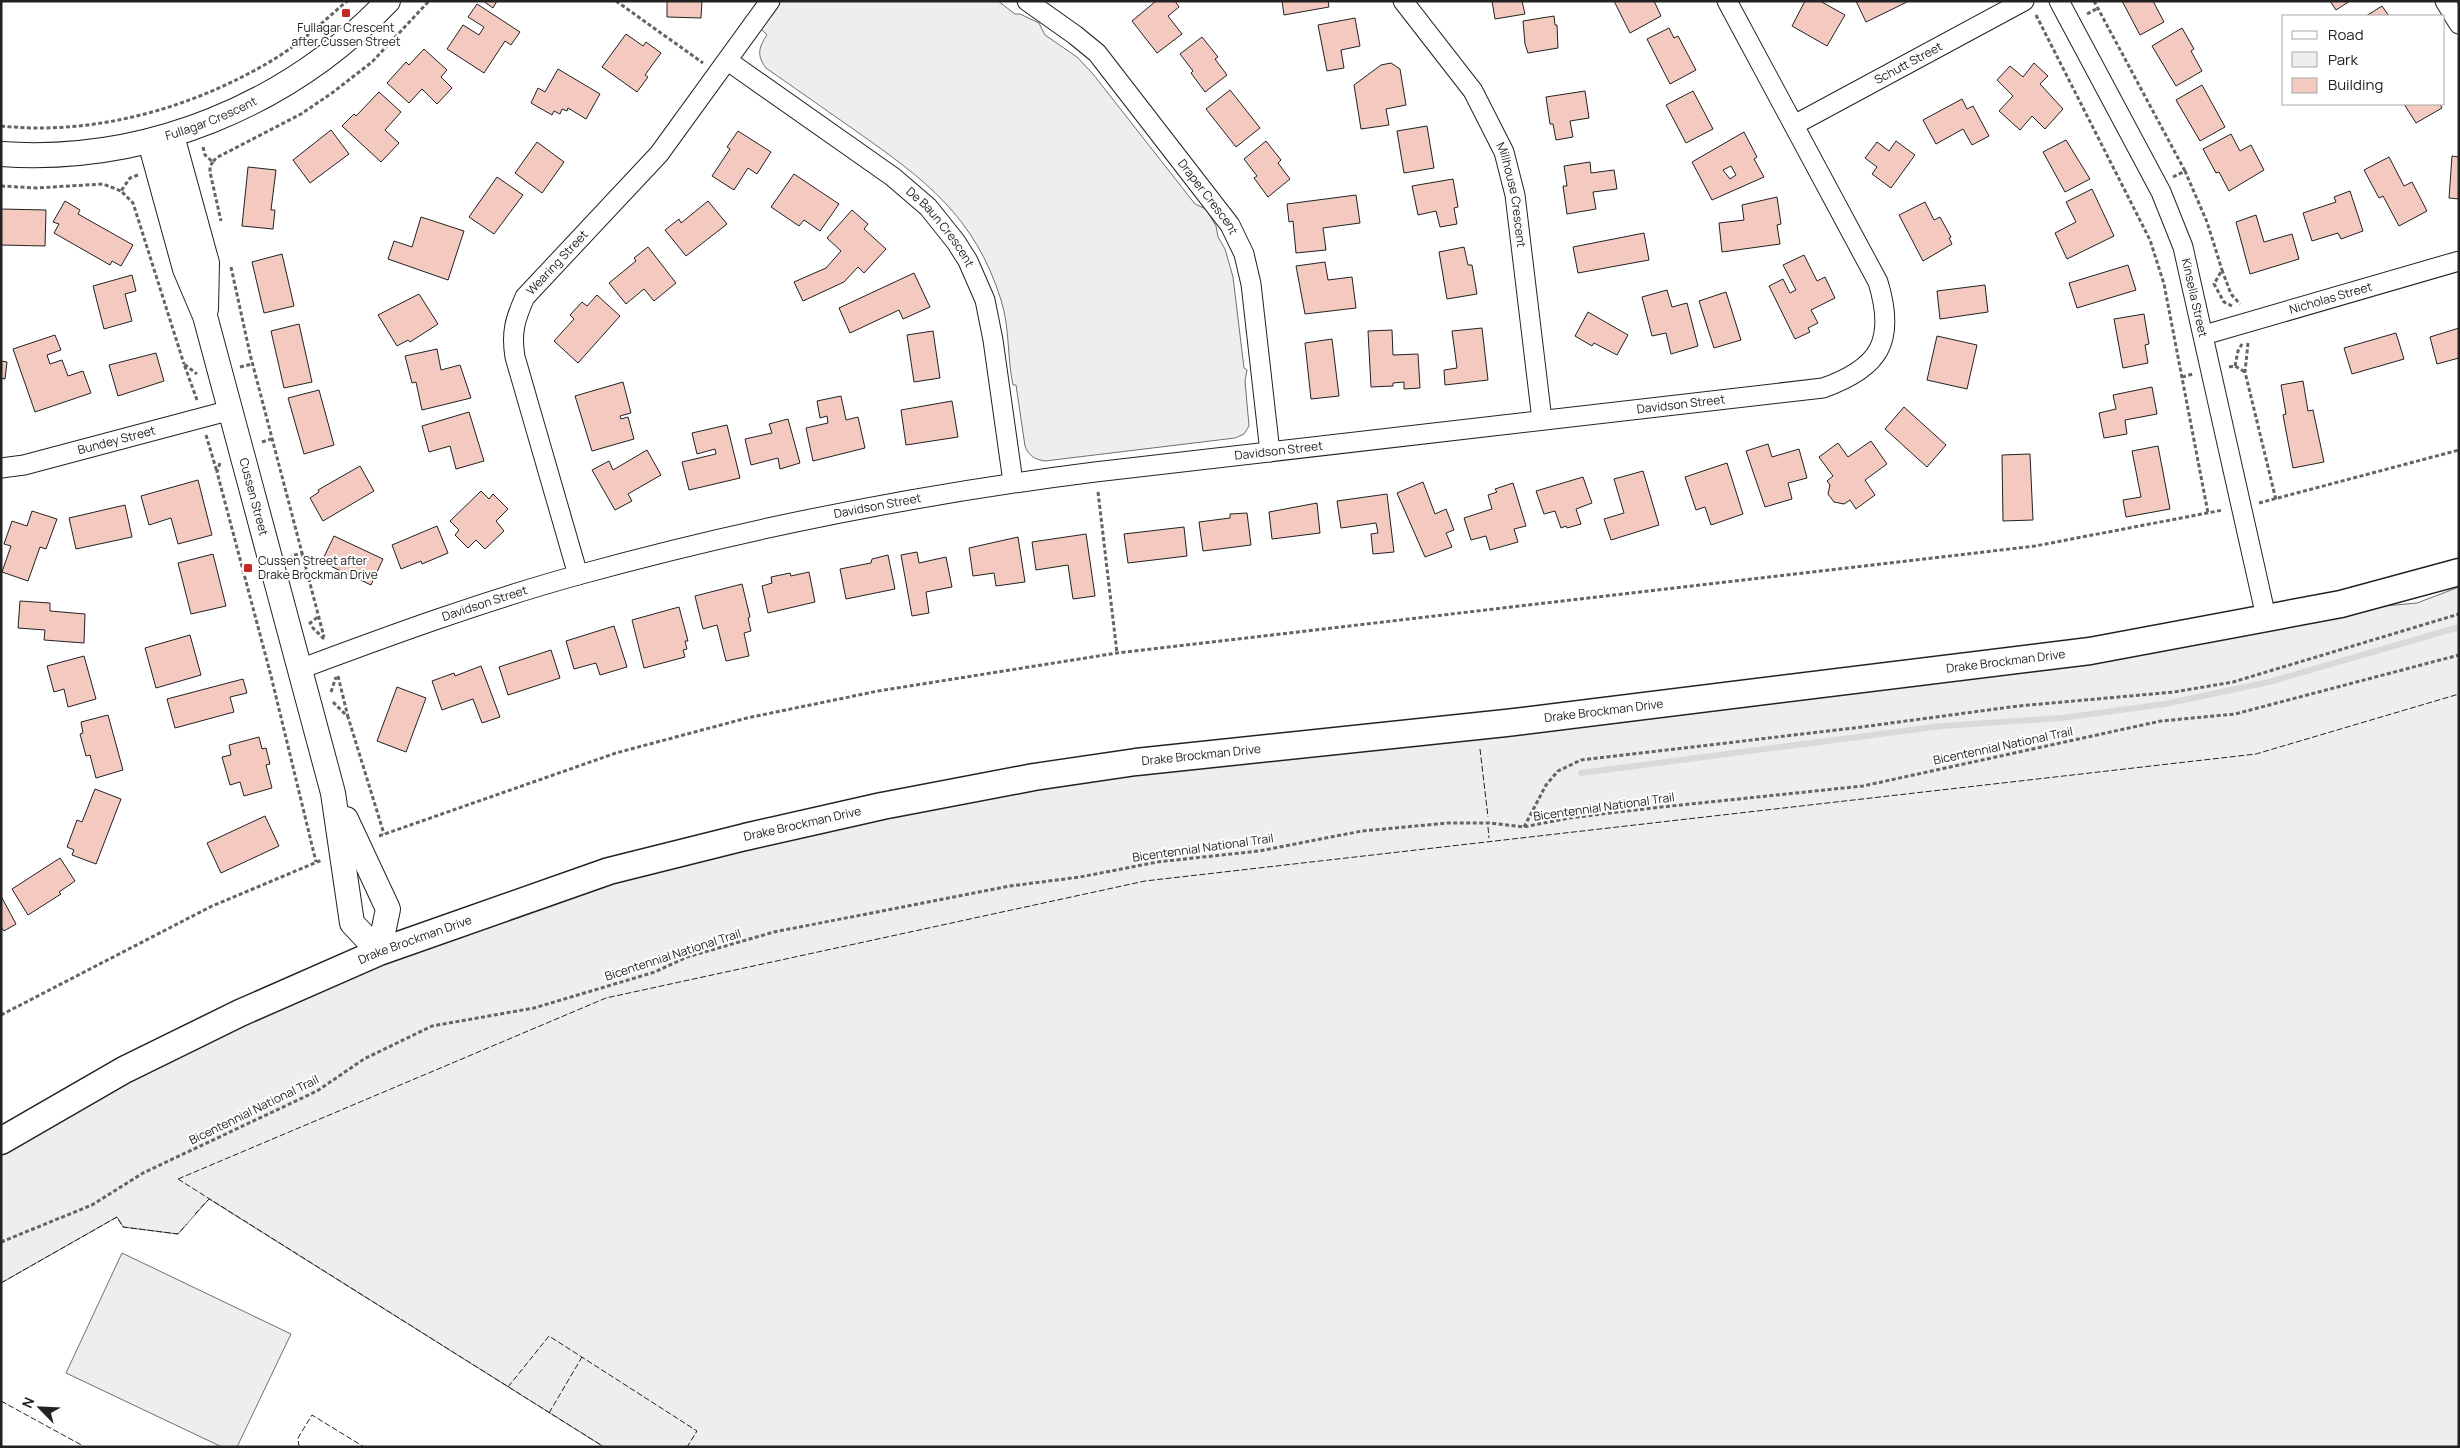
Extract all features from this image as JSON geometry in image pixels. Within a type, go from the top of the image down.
[{"type":"main road","name":"Drake Brockman Drive","points":[[1,1141],[124,1070],[240,1013],[379,952],[609,871],[882,806],[1034,777],[1174,757],[1506,722],[2081,652],[2341,604],[2459,572]]},
{"type":"street","name":"Fullagar Crescent","points":[[1,154],[35,156],[98,152],[161,139],[255,102],[313,67],[340,47],[388,1]]},
{"type":"street","name":"Wearing Street","points":[[578,575],[515,357],[513,344],[515,319],[525,297],[633,184],[659,154],[770,1]]},
{"type":"street","name":"Draper Crescent","points":[[1027,1],[1097,53],[1230,225],[1244,254],[1251,284],[1270,452]]},
{"type":"street","name":"Millhouse Crescent","points":[[1403,1],[1473,91],[1504,152],[1515,195],[1542,420]]},
{"type":"street","name":"Davidson Street","points":[[300,669],[464,611],[578,575],[793,522],[902,500],[1013,482],[1095,472],[1823,388],[1848,379],[1868,364],[1876,354],[1885,332],[1886,307],[1878,282],[1727,1]]},
{"type":"street","name":"Schutt Street","points":[[1794,125],[2024,1]]},
{"type":"street","name":"Kinsella Street","points":[[2060,1],[2157,184],[2183,247],[2266,617]]},
{"type":"street","points":[[2444,1],[2459,24]]},
{"type":"street","name":"De Baun Crescent","points":[[723,68],[893,177],[928,207],[956,242],[968,261],[984,300],[993,340],[1013,482]]},
{"type":"street","name":"Cussen Street","points":[[161,139],[207,263],[205,316],[333,793],[352,923],[379,952]]},
{"type":"street","name":"Nicholas Street","points":[[2204,335],[2459,260]]},
{"type":"street","name":"Bundey Street","points":[[1,468],[24,465],[231,410]]},
{"type":"street","name":"Cussen Street","points":[[333,793],[388,909],[379,952]]},
{"type":"path","points":[[1,126],[59,127],[109,122],[189,101],[220,88],[276,57],[308,35],[347,1]]},
{"type":"path","points":[[222,230],[210,172],[210,166],[216,158],[301,114],[332,93],[372,62],[429,1]]},
{"type":"path","points":[[616,1],[723,68]]},
{"type":"path","points":[[2094,1],[2185,171],[2207,222],[2231,294],[2244,309],[2236,308],[2224,302],[2214,284],[2222,270]]},
{"type":"path","points":[[348,717],[330,700],[331,689],[337,675],[384,834],[616,753],[747,718],[878,692],[1117,653],[2036,546],[2208,514],[2164,284],[2150,240],[2039,20],[2048,25]]},
{"type":"path","points":[[2050,41],[2052,36]]},
{"type":"path","points":[[205,154],[213,162]]},
{"type":"path","points":[[2157,184],[2185,171]]},
{"type":"path","points":[[121,191],[130,178]]},
{"type":"path","points":[[1,186],[36,188],[103,184],[121,191],[134,203],[196,400]]},
{"type":"path","points":[[229,258],[251,359],[302,553],[319,616],[325,639],[308,625],[319,616]]},
{"type":"path","points":[[2249,333],[2245,372],[2276,500],[2459,450]]},
{"type":"path","points":[[2245,339],[2238,352],[2234,366],[2245,372]]},
{"type":"path","points":[[184,364],[201,378]]},
{"type":"path","points":[[1,1015],[212,906],[316,862],[272,676],[207,438]]},
{"type":"path","points":[[217,472],[221,461]]},
{"type":"path","points":[[1095,472],[1117,653]]},
{"type":"path","points":[[271,561],[302,553]]},
{"type":"path","points":[[1524,827],[1546,785],[1558,771],[1581,760],[1854,728],[2018,706],[2174,692],[2233,682],[2459,614]]},
{"type":"path","name":"Bicentennial National Trail","points":[[1,1242],[92,1205],[144,1173],[317,1091],[364,1059],[432,1026],[534,1008],[655,972],[687,957],[774,932],[1010,886],[1158,862],[1259,850],[1362,831],[1448,823],[1490,823],[1524,827],[1569,818],[1863,786],[2161,721],[2235,714],[2459,655]]},
{"type":"green space","points":[[774,1],[998,1],[1015,14],[1020,14],[1039,23],[1045,35],[1077,57],[1093,74],[1195,204],[1206,209],[1216,226],[1218,237],[1225,249],[1233,277],[1244,368],[1247,370],[1245,381],[1249,426],[1244,434],[1235,438],[1045,461],[1030,455],[1025,446],[1016,385],[1013,385],[1004,311],[990,271],[977,245],[962,222],[925,183],[881,149],[766,68],[761,60],[760,48],[767,35],[760,28]]},
{"type":"green space","points":[[2459,587],[2459,1447],[604,1447],[209,1199],[178,1234],[123,1227],[117,1217],[1,1283],[1,1141],[124,1070],[609,871],[882,806],[2266,617],[2417,603]]},
{"type":"green space","points":[[122,1253],[291,1334],[237,1447],[222,1447],[66,1373]]},
{"type":"building","points":[[483,1],[497,1],[493,8]]},
{"type":"building","points":[[667,1],[702,1],[701,18],[667,17]]},
{"type":"building","points":[[1156,1],[1175,1],[1179,7],[1168,16],[1182,34],[1157,53],[1132,21]]},
{"type":"building","points":[[1282,1],[1328,1],[1329,7],[1284,15]]},
{"type":"building","points":[[1492,1],[1522,1],[1525,14],[1495,19]]},
{"type":"building","points":[[1614,1],[1654,1],[1661,16],[1630,33]]},
{"type":"building","points":[[1805,1],[1820,1],[1845,15],[1827,46],[1792,26]]},
{"type":"building","points":[[1856,1],[1907,1],[1907,2],[1866,22]]},
{"type":"building","points":[[2122,1],[2153,1],[2164,22],[2140,35]]},
{"type":"building","points":[[2330,1],[2350,1],[2336,10]]},
{"type":"building","points":[[477,4],[520,32],[511,45],[505,41],[484,73],[447,49],[463,25],[479,35],[484,27],[468,17]]},
{"type":"building","points":[[2382,6],[2388,15],[2368,15]]},
{"type":"building","points":[[1554,16],[1555,25],[1557,25],[1558,48],[1528,53],[1525,44],[1523,21]]},
{"type":"building","points":[[1355,18],[1360,46],[1341,50],[1344,68],[1327,71],[1318,25]]},
{"type":"building","points":[[1669,28],[1674,38],[1678,36],[1696,70],[1670,84],[1647,39]]},
{"type":"building","points":[[2182,28],[2194,49],[2191,51],[2202,71],[2176,86],[2152,46]]},
{"type":"building","points":[[626,34],[643,46],[646,42],[661,53],[645,75],[648,77],[637,92],[602,67]]},
{"type":"building","points":[[1202,37],[1218,57],[1215,59],[1227,75],[1205,92],[1191,73],[1193,71],[1180,54]]},
{"type":"building","points":[[424,49],[447,70],[441,77],[452,88],[437,104],[422,89],[409,103],[387,83],[406,62],[409,65]]},
{"type":"building","points":[[1391,63],[1400,69],[1406,105],[1386,109],[1389,125],[1361,129],[1354,85],[1381,65]]},
{"type":"building","points":[[2034,63],[2048,76],[2040,84],[2063,109],[2045,129],[2032,116],[2020,130],[1999,111],[2013,96],[1997,80],[2010,66],[2023,77]]},
{"type":"building","points":[[558,69],[600,94],[586,119],[568,108],[567,111],[562,109],[560,114],[554,111],[552,115],[531,103],[538,88],[545,92]]},
{"type":"building","points":[[2202,85],[2225,127],[2200,141],[2176,100]]},
{"type":"building","points":[[1230,90],[1260,128],[1236,147],[1206,109]]},
{"type":"building","points":[[1585,91],[1589,118],[1570,121],[1573,137],[1556,140],[1553,124],[1550,124],[1546,97]]},
{"type":"building","points":[[1693,91],[1713,129],[1686,143],[1666,105]]},
{"type":"building","points":[[379,92],[401,112],[385,130],[399,143],[381,162],[342,126],[354,114],[356,116]]},
{"type":"building","points":[[1962,99],[1967,109],[1973,106],[1989,136],[1972,145],[1963,129],[1936,144],[1923,120]]},
{"type":"building","points":[[2405,105],[2440,105],[2442,108],[2416,123]]},
{"type":"building","points":[[1427,126],[1434,168],[1404,173],[1397,131]]},
{"type":"building","points":[[331,130],[349,154],[310,183],[293,160]]},
{"type":"building","points":[[738,131],[771,152],[757,174],[748,168],[734,190],[712,176],[730,149],[727,147]]},
{"type":"building","points":[[1744,132],[1757,157],[1754,159],[1764,177],[1712,200],[1692,162]],"holes":[[[1731,166],[1736,175],[1730,179],[1723,170]]]},
{"type":"building","points":[[2231,134],[2240,151],[2251,145],[2264,170],[2229,191],[2219,172],[2216,173],[2203,149]]},
{"type":"building","points":[[2066,140],[2090,179],[2065,192],[2043,152]]},
{"type":"building","points":[[1266,141],[1281,160],[1278,163],[1290,179],[1268,197],[1254,178],[1257,176],[1244,159]]},
{"type":"building","points":[[1896,141],[1915,155],[1891,188],[1872,174],[1877,167],[1865,158],[1877,142],[1889,151]]},
{"type":"building","points":[[537,142],[564,162],[542,193],[515,173]]},
{"type":"building","points":[[2452,156],[2459,157],[2459,199],[2449,198]]},
{"type":"building","points":[[2389,157],[2404,186],[2412,182],[2427,211],[2399,226],[2383,196],[2379,198],[2364,170]]},
{"type":"building","points":[[1590,162],[1591,173],[1614,170],[1617,189],[1593,192],[1596,209],[1567,214],[1563,186],[1567,186],[1564,166]]},
{"type":"building","points":[[248,167],[276,170],[271,210],[275,210],[273,229],[242,226]]},
{"type":"building","points":[[794,174],[839,204],[820,231],[804,220],[799,226],[771,207]]},
{"type":"building","points":[[497,177],[523,195],[494,234],[469,217]]},
{"type":"building","points":[[1453,179],[1458,207],[1454,208],[1457,224],[1440,227],[1436,211],[1418,215],[1412,186]]},
{"type":"building","points":[[2092,189],[2114,236],[2067,259],[2055,233],[2076,222],[2066,202]]},
{"type":"building","points":[[2350,191],[2363,231],[2341,239],[2338,233],[2312,241],[2303,213],[2336,202],[2334,197]]},
{"type":"building","points":[[1356,195],[1360,223],[1323,228],[1326,250],[1296,253],[1293,221],[1289,222],[1287,204]]},
{"type":"building","points":[[1777,197],[1781,224],[1777,225],[1780,244],[1722,252],[1719,223],[1744,220],[1742,205]]},
{"type":"building","points":[[65,201],[80,210],[78,214],[133,245],[121,266],[112,261],[110,265],[54,233],[59,224],[53,222]]},
{"type":"building","points":[[708,201],[727,224],[686,256],[665,230],[679,219],[681,223]]},
{"type":"building","points":[[1925,202],[1934,220],[1940,217],[1951,237],[1949,238],[1952,244],[1923,261],[1899,215]]},
{"type":"building","points":[[1,209],[46,210],[45,246],[1,245]]},
{"type":"building","points":[[852,210],[868,224],[864,229],[886,249],[864,273],[858,267],[844,282],[803,301],[794,282],[826,268],[841,251],[827,238]]},
{"type":"building","points":[[2256,215],[2264,242],[2292,234],[2299,259],[2250,274],[2236,222]]},
{"type":"building","points":[[421,217],[464,231],[448,280],[388,259],[394,241],[412,247]]},
{"type":"building","points":[[1644,233],[1649,260],[1578,273],[1573,247]]},
{"type":"building","points":[[648,247],[676,283],[654,301],[644,289],[626,304],[609,283],[636,261],[634,258]]},
{"type":"building","points":[[1464,247],[1468,265],[1472,265],[1477,294],[1447,299],[1439,252]]},
{"type":"building","points":[[282,254],[294,306],[264,313],[252,262]]},
{"type":"building","points":[[1804,255],[1817,281],[1825,277],[1835,298],[1811,310],[1818,323],[1808,328],[1810,332],[1795,339],[1769,286],[1783,279],[1790,293],[1796,290],[1783,265]]},
{"type":"building","points":[[1325,262],[1328,280],[1352,277],[1356,308],[1305,314],[1296,266]]},
{"type":"building","points":[[2128,265],[2136,290],[2077,308],[2069,283]]},
{"type":"building","points":[[914,273],[930,307],[903,319],[899,310],[850,333],[839,308]]},
{"type":"building","points":[[132,275],[136,291],[125,294],[132,321],[104,329],[93,286]]},
{"type":"building","points":[[1985,285],[1988,312],[1940,319],[1937,291]]},
{"type":"building","points":[[1667,290],[1672,307],[1687,303],[1698,346],[1671,354],[1666,333],[1652,336],[1642,297]]},
{"type":"building","points":[[1726,292],[1741,340],[1714,348],[1699,301]]},
{"type":"building","points":[[419,294],[438,324],[410,342],[408,340],[397,346],[378,315]]},
{"type":"building","points":[[597,295],[620,316],[578,363],[554,341],[574,319],[570,315],[582,302],[587,306]]},
{"type":"building","points":[[1588,312],[1628,335],[1617,355],[1594,343],[1592,346],[1575,336]]},
{"type":"building","points":[[2144,314],[2149,344],[2145,345],[2148,363],[2123,368],[2114,319]]},
{"type":"building","points":[[299,324],[312,382],[284,388],[271,331]]},
{"type":"building","points":[[1482,328],[1488,380],[1445,385],[1444,370],[1457,368],[1452,331]]},
{"type":"building","points":[[2459,328],[2459,358],[2437,364],[2430,337]]},
{"type":"building","points":[[1392,330],[1393,355],[1418,354],[1420,388],[1404,389],[1404,382],[1393,383],[1393,386],[1371,387],[1368,331]]},
{"type":"building","points":[[933,331],[940,378],[914,382],[907,335]]},
{"type":"building","points":[[2396,333],[2404,359],[2352,374],[2344,348]]},
{"type":"building","points":[[55,335],[61,350],[47,355],[50,364],[62,360],[68,376],[83,371],[91,393],[35,412],[13,349]]},
{"type":"building","points":[[1937,336],[1977,345],[1967,389],[1927,380]]},
{"type":"building","points":[[1332,339],[1339,396],[1311,399],[1305,343]]},
{"type":"building","points":[[437,349],[441,370],[460,365],[471,398],[422,410],[416,382],[412,383],[405,356]]},
{"type":"building","points":[[156,353],[164,381],[118,396],[109,365]]},
{"type":"building","points":[[1,361],[7,362],[5,379],[1,378]]},
{"type":"building","points":[[2303,381],[2308,411],[2313,410],[2324,462],[2293,468],[2283,415],[2286,414],[2281,385]]},
{"type":"building","points":[[623,382],[631,413],[620,416],[621,419],[628,417],[634,439],[592,451],[575,396]]},
{"type":"building","points":[[2152,387],[2157,414],[2125,420],[2127,434],[2104,438],[2099,413],[2116,409],[2113,395]]},
{"type":"building","points":[[319,390],[334,445],[304,454],[288,398]]},
{"type":"building","points":[[841,396],[846,420],[858,417],[865,448],[813,461],[806,428],[828,423],[827,416],[820,418],[817,401]]},
{"type":"building","points":[[952,401],[958,437],[906,445],[901,410]]},
{"type":"building","points":[[1904,407],[1946,445],[1927,467],[1885,429]]},
{"type":"building","points":[[469,412],[484,461],[456,469],[450,446],[429,452],[422,426]]},
{"type":"building","points":[[788,419],[800,463],[780,469],[778,458],[751,465],[745,439],[772,433],[769,424]]},
{"type":"building","points":[[727,425],[740,478],[689,490],[682,462],[716,454],[715,449],[697,454],[692,433]]},
{"type":"building","points":[[1871,441],[1887,464],[1865,480],[1875,495],[1856,509],[1850,500],[1844,504],[1834,502],[1828,494],[1830,485],[1827,481],[1833,476],[1819,457],[1838,443],[1848,457]]},
{"type":"building","points":[[1768,444],[1772,457],[1799,449],[1807,478],[1788,483],[1792,499],[1765,507],[1746,451]]},
{"type":"building","points":[[2158,446],[2170,509],[2126,517],[2123,500],[2141,497],[2132,451]]},
{"type":"building","points":[[647,450],[661,475],[628,494],[632,501],[615,510],[592,470],[609,461],[613,470]]},
{"type":"building","points":[[2030,454],[2033,520],[2003,521],[2002,455]]},
{"type":"building","points":[[1727,463],[1743,514],[1711,525],[1705,507],[1696,510],[1685,477]]},
{"type":"building","points":[[360,466],[374,491],[323,521],[310,498],[319,492],[318,490]]},
{"type":"building","points":[[1643,471],[1659,525],[1611,540],[1604,519],[1624,513],[1614,479]]},
{"type":"building","points":[[1583,477],[1592,503],[1576,509],[1581,524],[1561,528],[1555,511],[1544,514],[1536,491]]},
{"type":"building","points":[[198,480],[212,535],[178,544],[171,518],[149,525],[141,496]]},
{"type":"building","points":[[1423,482],[1435,514],[1446,509],[1454,530],[1446,533],[1452,547],[1425,557],[1397,493]]},
{"type":"building","points":[[1513,483],[1526,526],[1514,529],[1518,542],[1490,550],[1486,536],[1471,540],[1464,518],[1492,509],[1488,495],[1497,492],[1495,489]]},
{"type":"building","points":[[481,491],[489,499],[493,494],[508,509],[496,521],[504,531],[485,549],[476,540],[468,548],[455,535],[459,530],[450,521]]},
{"type":"building","points":[[1387,494],[1394,552],[1373,554],[1371,534],[1378,533],[1376,523],[1341,528],[1337,501]]},
{"type":"building","points":[[1317,503],[1320,533],[1272,539],[1269,512]]},
{"type":"building","points":[[125,505],[132,537],[76,549],[69,518]]},
{"type":"building","points":[[32,511],[57,519],[46,549],[40,547],[28,581],[2,572],[11,546],[4,544],[12,521],[27,526]]},
{"type":"building","points":[[1247,513],[1251,545],[1203,551],[1199,522],[1230,518],[1230,514]]},
{"type":"building","points":[[437,526],[448,553],[422,564],[421,561],[401,569],[392,545]]},
{"type":"building","points":[[1184,527],[1187,556],[1128,563],[1124,534]]},
{"type":"building","points":[[1086,534],[1095,596],[1073,599],[1068,565],[1036,570],[1032,542]]},
{"type":"building","points":[[334,536],[383,559],[371,585],[326,564],[327,561],[323,559]]},
{"type":"building","points":[[1018,537],[1025,582],[996,586],[994,573],[973,576],[969,548]]},
{"type":"building","points":[[917,552],[919,563],[946,557],[952,587],[926,592],[929,613],[912,616],[901,555]]},
{"type":"building","points":[[213,554],[226,606],[191,614],[178,563]]},
{"type":"building","points":[[888,555],[895,589],[846,599],[840,569],[871,563],[872,559]]},
{"type":"building","points":[[809,572],[815,602],[768,613],[762,586],[772,583],[771,577],[790,573],[791,576]]},
{"type":"building","points":[[742,584],[750,617],[748,618],[751,631],[744,633],[749,656],[726,661],[717,625],[703,629],[695,596]]},
{"type":"building","points":[[20,601],[50,603],[50,611],[85,614],[84,643],[44,640],[45,630],[18,628]]},
{"type":"building","points":[[679,607],[688,641],[685,641],[687,649],[683,650],[685,657],[644,668],[632,620]]},
{"type":"building","points":[[614,626],[627,667],[600,675],[596,663],[574,669],[566,641]]},
{"type":"building","points":[[190,635],[201,675],[156,688],[145,648]]},
{"type":"building","points":[[551,650],[560,678],[508,695],[499,667]]},
{"type":"building","points":[[84,656],[96,699],[68,707],[64,689],[54,692],[47,666]]},
{"type":"building","points":[[481,666],[500,717],[482,723],[473,699],[442,710],[432,681],[454,673],[455,676]]},
{"type":"building","points":[[243,679],[247,693],[230,697],[234,712],[175,728],[167,699]]},
{"type":"building","points":[[397,687],[426,698],[406,752],[377,741]]},
{"type":"building","points":[[108,715],[123,770],[96,778],[90,755],[86,756],[80,734],[83,733],[81,722]]},
{"type":"building","points":[[259,737],[262,749],[266,748],[270,764],[266,765],[272,788],[244,796],[240,782],[230,785],[222,757],[231,755],[229,745]]},
{"type":"building","points":[[95,789],[121,799],[96,864],[72,855],[74,850],[67,847],[77,820],[82,822]]},
{"type":"building","points":[[265,816],[279,846],[221,873],[207,843]]},
{"type":"building","points":[[60,858],[75,881],[59,892],[61,894],[28,915],[12,889]]},
{"type":"building","points":[[1,896],[16,924],[4,931],[1,927]]},
{"type":"waterway","points":[[1581,773],[1942,726],[2061,718],[2165,704],[2269,682],[2459,627]]},
{"type":"fence","points":[[178,1179],[606,998],[1145,881],[2256,754],[2459,694]]},
{"type":"fence","points":[[1480,749],[1488,817]]},
{"type":"fence","points":[[1488,827],[1489,838]]},
{"type":"fence","points":[[178,1179],[604,1447]]},
{"type":"fence","points":[[195,1214],[209,1199]]},
{"type":"fence","points":[[1,1283],[117,1217],[123,1227],[178,1234],[187,1224]]},
{"type":"fence","points":[[508,1387],[549,1336],[697,1431],[687,1447]]},
{"type":"fence","points":[[549,1413],[582,1357]]},
{"type":"fence","points":[[1,1401],[85,1447]]},
{"type":"fence","points":[[299,1447],[298,1438],[312,1415],[364,1447]]},
{"type":"place","name":"Fullagar Crescent after Cussen Street","points":[[346,13]]},
{"type":"place","name":"Cussen Street after Drake Brockman Drive","points":[[248,568]]}]
